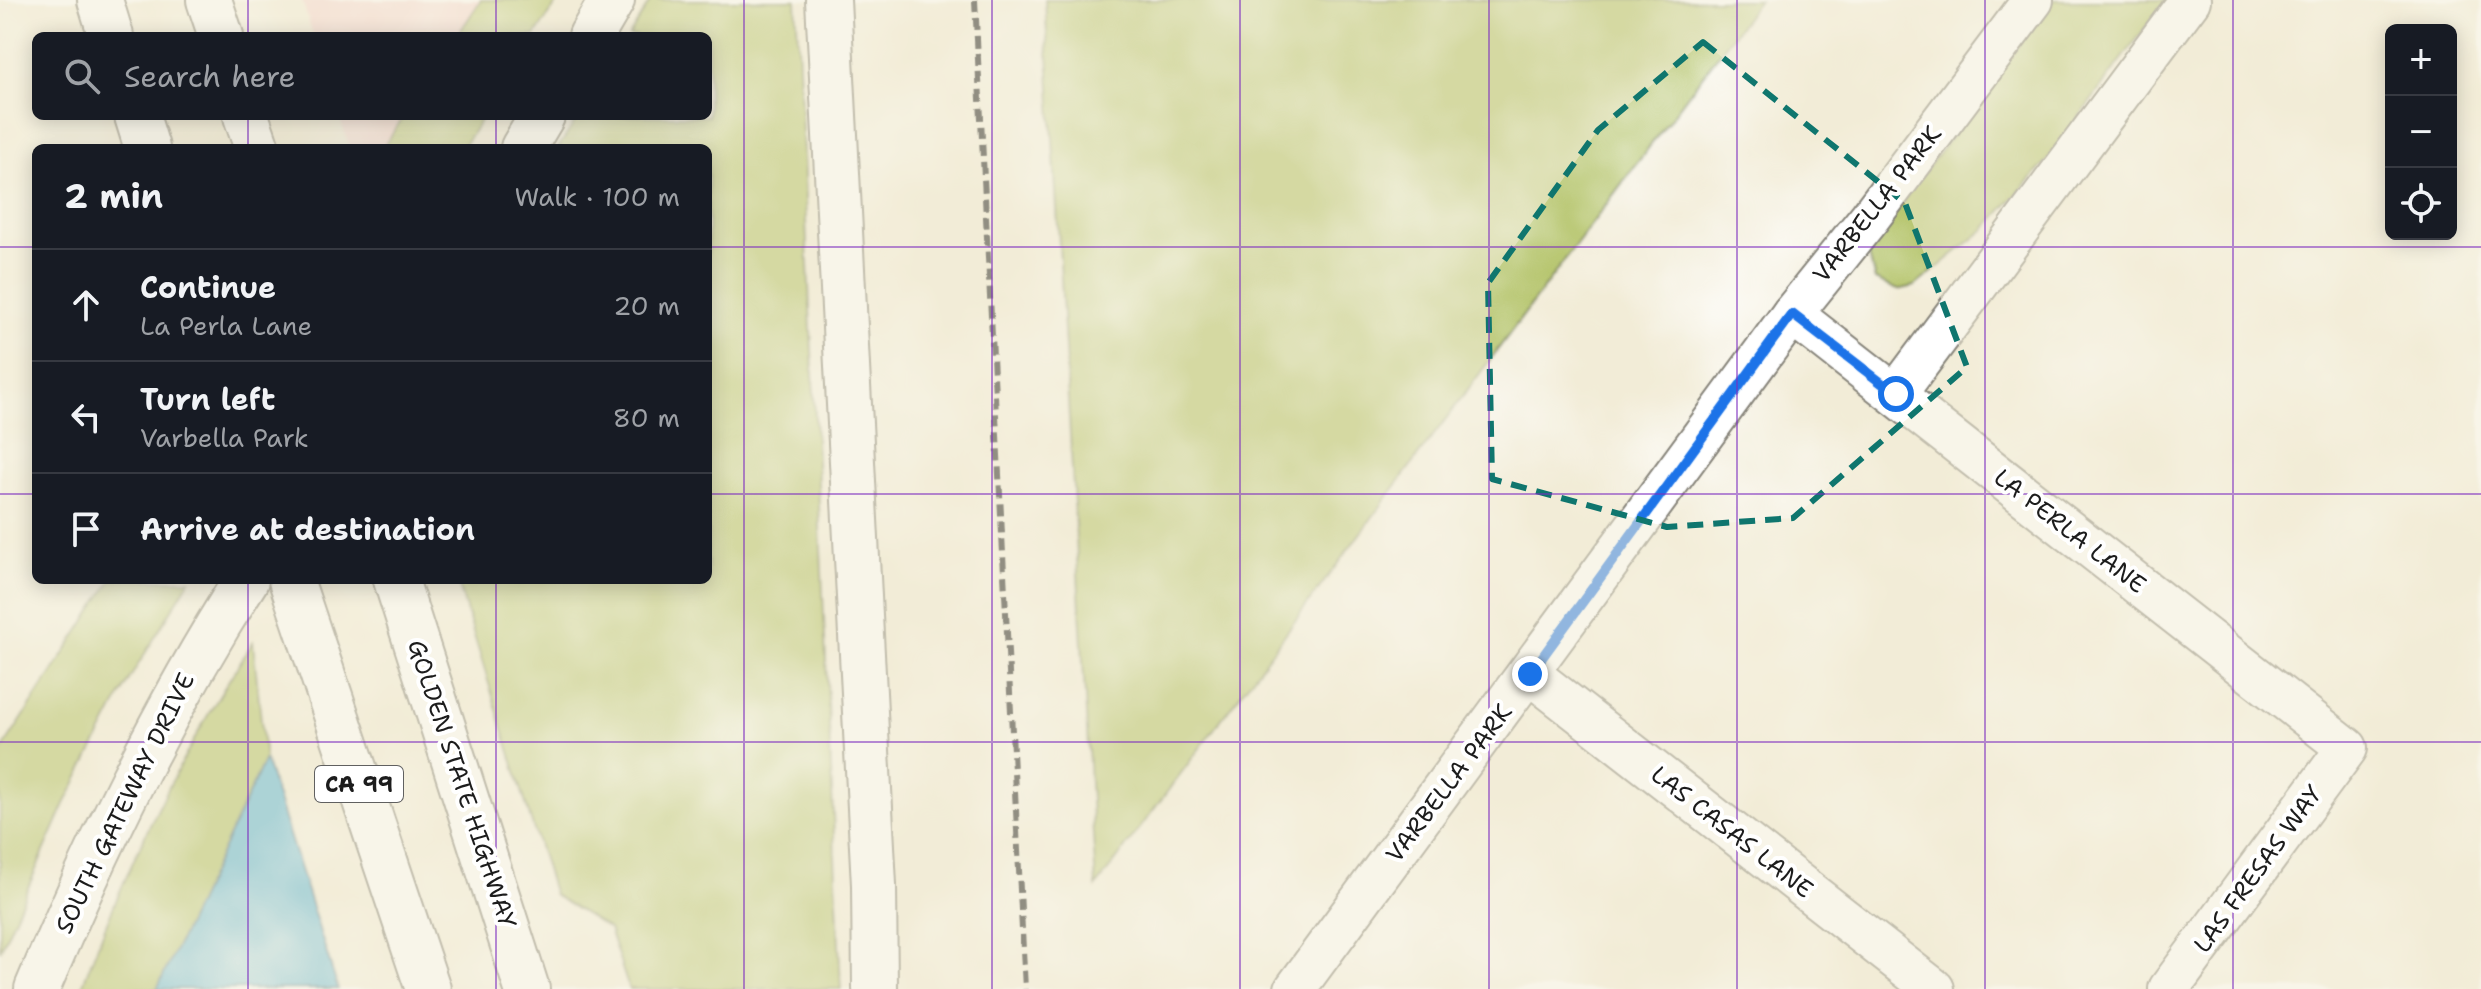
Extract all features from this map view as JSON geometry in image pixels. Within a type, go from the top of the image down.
[{"type":"main road","points":[[100,0],[110,32]]},
{"type":"main road","points":[[209,0],[220,32]]},
{"type":"main road","points":[[593,32],[612,0]]},
{"type":"main road","points":[[828,0],[874,885],[875,989]]},
{"type":"main road","points":[[138,120],[146,144]]},
{"type":"main road","points":[[247,120],[256,144]]},
{"type":"main road","points":[[525,144],[540,120]]},
{"type":"main road","name":"SOUTH GATEWAY DRIVE","points":[[37,989],[151,739],[243,584]]},
{"type":"main road","name":"CA 99","points":[[292,584],[428,989]]},
{"type":"main road","name":"GOLDEN STATE HIGHWAY","points":[[397,584],[527,989]]},
{"type":"street","name":"VARBELLA PARK","points":[[1295,989],[1530,674],[1792,314],[2033,0]]},
{"type":"street","points":[[1896,394],[2190,0]]},
{"type":"street","name":"LA PERLA LANE","points":[[1792,314],[2347,748]]},
{"type":"street","name":"LAS CASAS LANE","points":[[1530,674],[1934,989]]},
{"type":"street","name":"LAS FRESAS WAY","points":[[2169,989],[2347,748]]},
{"type":"highlighted area","points":[[1703,42],[1905,203],[1967,367],[1793,518],[1667,527],[1492,479],[1488,283],[1598,130]]},
{"type":"shaded area","points":[[302,0],[483,0],[462,32],[312,32]]},
{"type":"shaded area","points":[[340,120],[402,120],[386,144],[349,144]]},
{"type":"green space","points":[[481,0],[559,0],[538,32],[460,32]]},
{"type":"green space","points":[[651,0],[796,0],[841,989],[629,989],[609,929],[554,895],[458,584],[712,584],[712,144],[561,144],[576,120],[712,120],[712,32],[631,32]]},
{"type":"green space","points":[[1045,0],[1759,0],[1096,887]]},
{"type":"green space","points":[[2053,0],[2166,0],[2042,167],[1985,229],[1915,286],[1898,290],[1875,280],[1869,256],[1876,237]]},
{"type":"green space","points":[[401,120],[480,120],[465,144],[386,144]]},
{"type":"green space","points":[[109,584],[188,584],[130,678],[65,804],[0,951],[0,753]]},
{"type":"green space","points":[[253,642],[265,759],[157,989],[81,989],[157,811],[203,724]]},
{"type":"water","points":[[265,759],[338,989],[157,989]]},
{"type":"railway","points":[[975,0],[1025,989]]},
{"type":"route","points":[[1530,674],[1792,314],[1896,394]]}]
